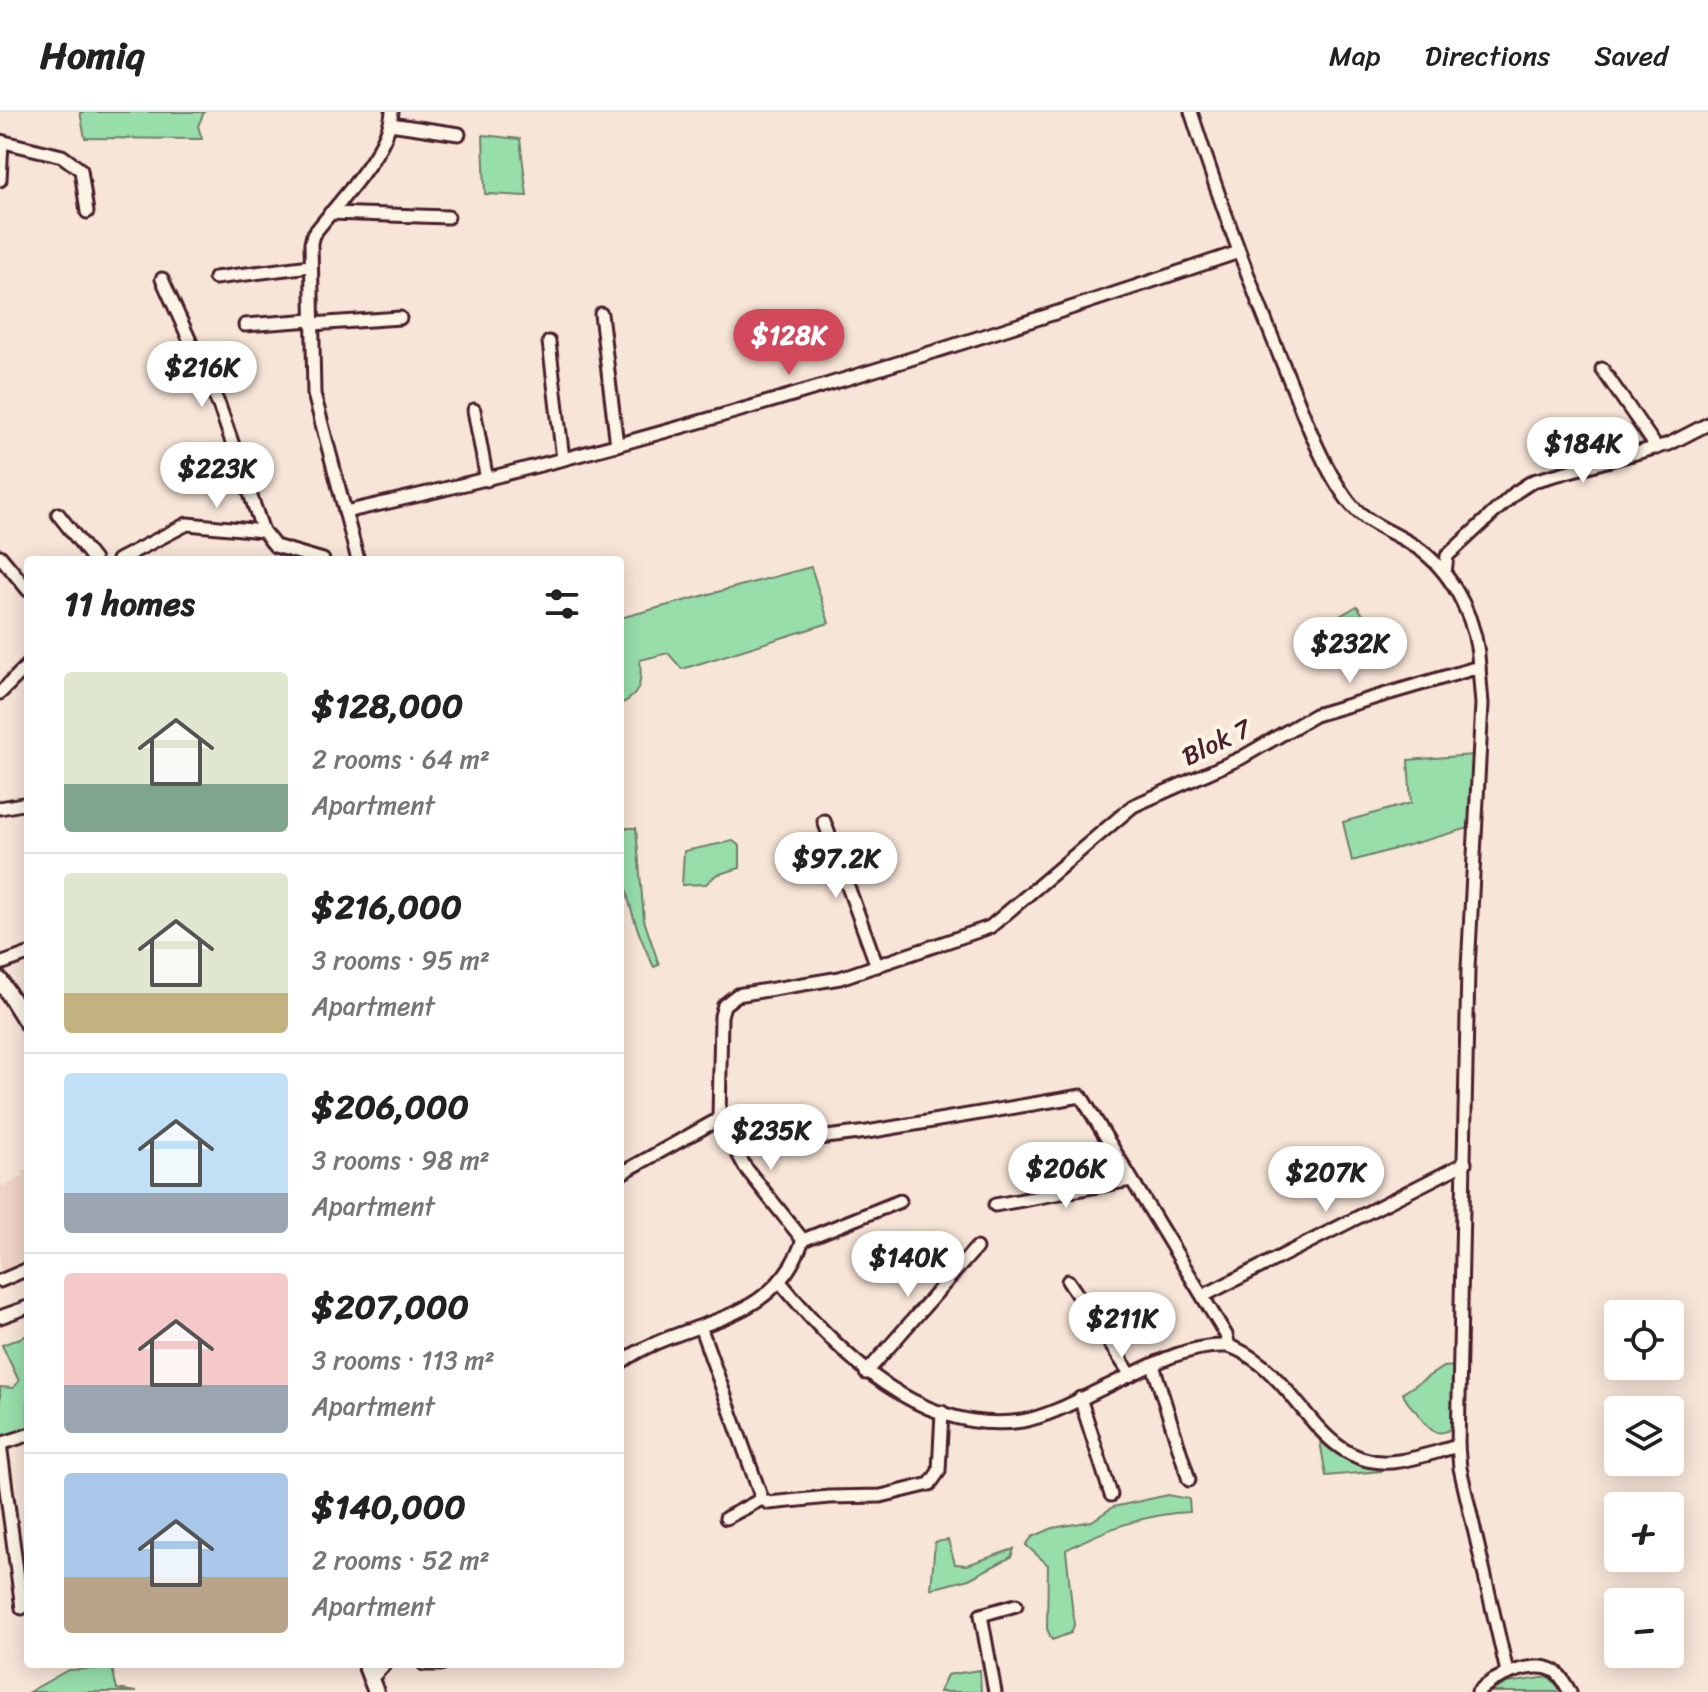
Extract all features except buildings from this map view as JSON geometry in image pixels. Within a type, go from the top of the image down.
[{"type":"main road","points":[[0,980],[24,1019]]},
{"type":"street","points":[[1191,112],[1236,253],[1316,445],[1341,493],[1363,519],[1420,550],[1445,573],[1476,637],[1482,704],[1468,969],[1458,1446],[1460,1468],[1507,1672]]},
{"type":"street","points":[[357,556],[314,394],[310,266],[313,235],[363,172],[391,118],[459,134]]},
{"type":"street","points":[[0,180],[1,141],[62,156],[81,170],[87,212]]},
{"type":"street","points":[[330,213],[448,217]]},
{"type":"street","points":[[345,512],[487,480],[617,445],[982,337],[1236,253]]},
{"type":"street","points":[[215,278],[310,266]]},
{"type":"street","points":[[162,279],[219,405],[263,531],[275,546],[309,556]]},
{"type":"street","points":[[601,314],[617,445]]},
{"type":"street","points":[[245,325],[400,318]]},
{"type":"street","points":[[549,342],[563,459]]},
{"type":"street","points":[[1602,369],[1657,448]]},
{"type":"street","points":[[474,410],[487,480]]},
{"type":"street","points":[[1445,573],[1447,556],[1516,492],[1533,481],[1657,448],[1708,424]]},
{"type":"street","points":[[58,514],[91,556]]},
{"type":"street","points":[[126,556],[187,524],[263,531]]},
{"type":"street","points":[[1420,550],[1455,548]]},
{"type":"street","points":[[0,556],[24,585]]},
{"type":"street","name":"Blok 7","points":[[719,1119],[721,1016],[724,1005],[737,995],[840,978],[990,927],[1133,806],[1241,758],[1315,715],[1479,667]]},
{"type":"street","points":[[3,685],[24,670]]},
{"type":"street","points":[[0,808],[24,804]]},
{"type":"street","points":[[824,821],[877,966]]},
{"type":"street","points":[[0,964],[24,955]]},
{"type":"street","points":[[736,1148],[867,1132],[1076,1094],[1081,1096],[1203,1296],[1229,1346],[1260,1364],[1285,1386],[1340,1450],[1353,1458],[1397,1461],[1458,1446]]},
{"type":"street","points":[[624,1172],[719,1119],[745,1167],[803,1240]]},
{"type":"street","points":[[1203,1296],[1465,1163]]},
{"type":"street","points":[[995,1205],[1131,1180]]},
{"type":"street","points":[[624,1360],[640,1349],[675,1334],[701,1329],[742,1309],[781,1283],[803,1240],[900,1201]]},
{"type":"street","points":[[866,1373],[976,1248]]},
{"type":"street","points":[[0,1281],[24,1271]]},
{"type":"street","points":[[1068,1281],[1131,1375]]},
{"type":"street","points":[[781,1283],[832,1342],[866,1373],[942,1412],[988,1422],[1025,1421],[1195,1349],[1229,1346]]},
{"type":"street","points":[[0,1317],[24,1308]]},
{"type":"street","points":[[701,1329],[762,1499]]},
{"type":"street","points":[[1153,1365],[1189,1480]]},
{"type":"street","points":[[1080,1398],[1111,1495]]},
{"type":"street","points":[[726,1518],[762,1499],[778,1505],[829,1497],[881,1496],[930,1484],[939,1471],[942,1412]]},
{"type":"street","points":[[22,1608],[0,1444],[24,1436]]},
{"type":"street","points":[[995,1692],[981,1615],[1016,1605]]},
{"type":"street","points":[[1478,1692],[1507,1672],[1553,1670],[1570,1692]]},
{"type":"shaded area","points":[[24,1171],[24,1263],[0,1273],[0,1183],[4,1187],[23,1176]]},
{"type":"green space","points":[[80,112],[204,112],[198,126],[202,139],[85,138]]},
{"type":"green space","points":[[483,135],[520,139],[527,196],[485,194]]},
{"type":"green space","points":[[811,567],[829,623],[682,669],[668,653],[640,660],[639,686],[624,702],[624,617]]},
{"type":"green space","points":[[1357,606],[1371,626],[1335,649],[1321,627]]},
{"type":"green space","points":[[1473,755],[1469,828],[1352,861],[1343,822],[1411,803],[1408,760]]},
{"type":"green space","points":[[624,828],[636,828],[644,920],[659,965],[654,967],[628,899],[624,876]]},
{"type":"green space","points":[[733,841],[740,846],[740,868],[716,875],[706,884],[682,885],[684,851]]},
{"type":"green space","points":[[24,1337],[24,1429],[0,1436],[0,1387],[13,1388],[19,1381],[2,1345]]},
{"type":"green space","points":[[1455,1366],[1454,1427],[1448,1431],[1433,1431],[1407,1402],[1403,1393],[1443,1367]]},
{"type":"green space","points":[[1320,1441],[1341,1456],[1381,1467],[1381,1471],[1326,1476]]},
{"type":"green space","points":[[1168,1495],[1189,1499],[1190,1512],[1126,1524],[1066,1550],[1074,1625],[1071,1633],[1052,1640],[1047,1629],[1048,1565],[1026,1545],[1032,1537],[1053,1528],[1092,1521],[1113,1507]]},
{"type":"green space","points":[[948,1540],[955,1564],[967,1565],[1014,1549],[1011,1557],[969,1579],[931,1589],[935,1542]]},
{"type":"green space","points":[[112,1668],[117,1689],[136,1692],[29,1692],[68,1670]]},
{"type":"green space","points":[[980,1670],[981,1692],[939,1692],[947,1675]]},
{"type":"green space","points":[[1549,1677],[1564,1692],[1490,1692],[1507,1683]]}]
